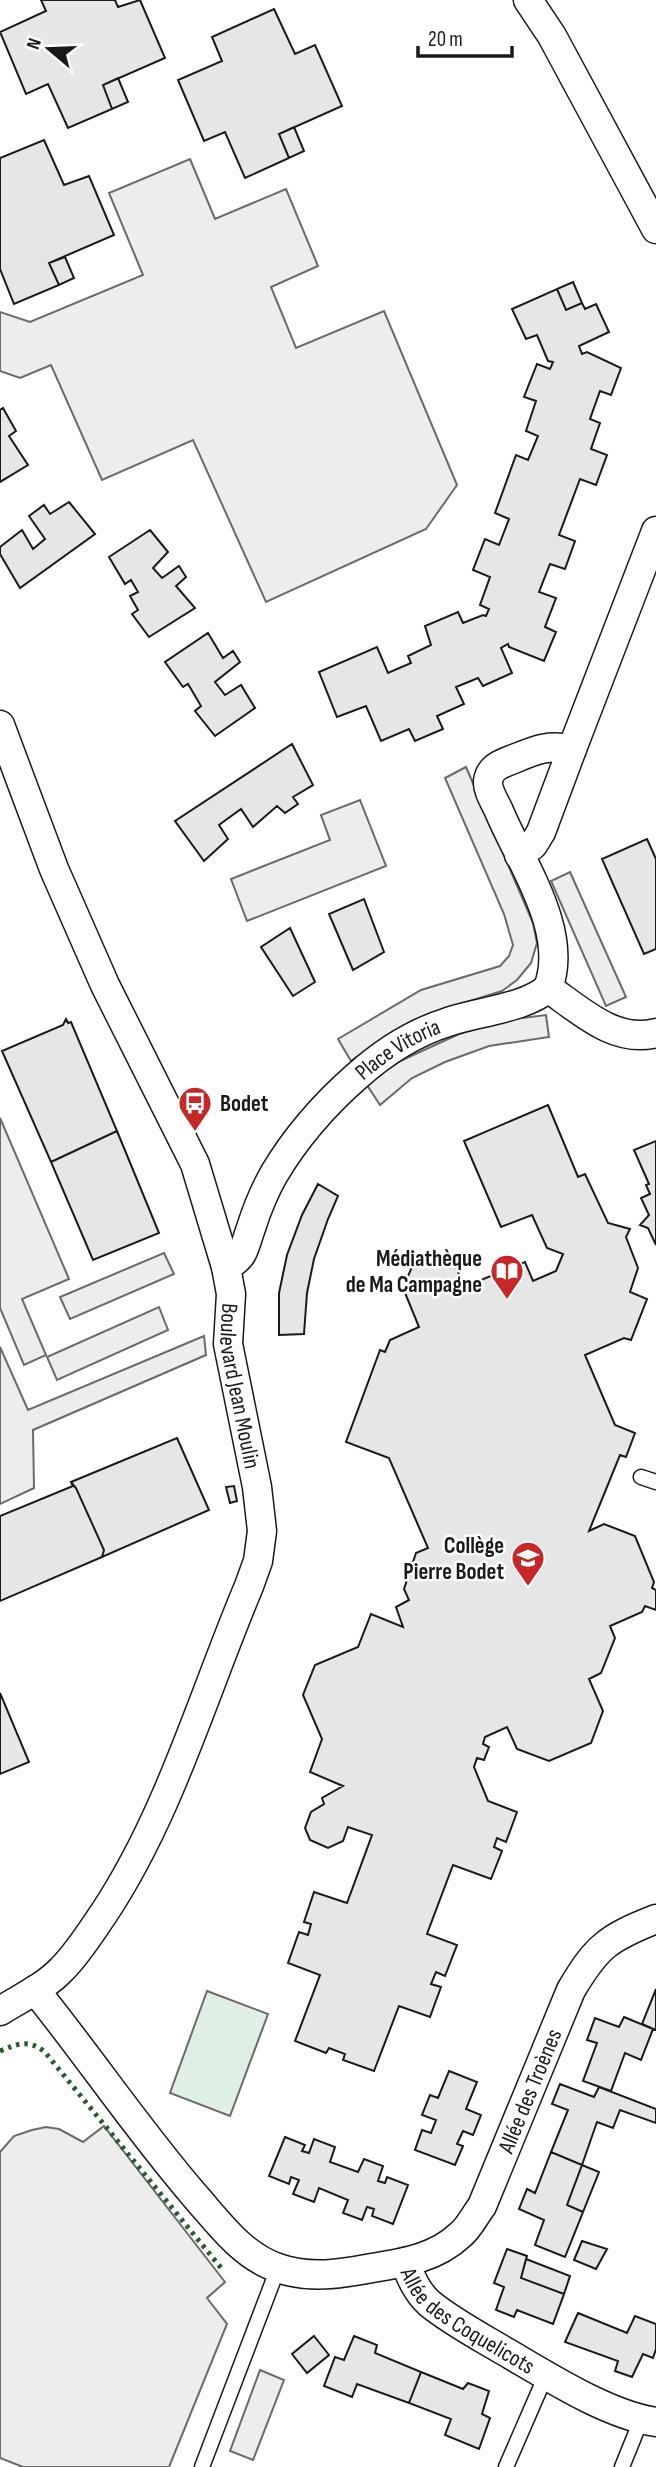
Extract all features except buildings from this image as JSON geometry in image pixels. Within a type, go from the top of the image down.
[{"type":"street","points":[[528,0],[552,36],[656,229]]},
{"type":"street","points":[[519,855],[533,845],[541,832],[656,531]]},
{"type":"street","name":"Boulevard Jean Moulin","points":[[0,725],[54,869],[105,985],[195,1164],[226,1267],[231,1294],[228,1344],[257,1487],[261,1531],[257,1560],[174,1774],[143,1846],[116,1895],[62,1970],[0,2011]]},
{"type":"street","points":[[572,749],[553,746],[541,748],[498,765],[488,780],[489,788],[544,908],[554,956],[553,975],[548,988],[608,1029],[628,1036],[643,1037],[656,1033]]},
{"type":"street","name":"Place Vitoria","points":[[226,1267],[243,1252],[258,1208],[274,1174],[296,1142],[326,1106],[371,1063],[421,1033],[459,1018],[524,1002],[539,996],[548,988]]},
{"type":"street","name":"Allée des Troènes","points":[[405,2262],[438,2251],[461,2235],[482,2206],[571,1990],[589,1959],[605,1943],[656,1919]]},
{"type":"street","points":[[35,1990],[159,2154],[230,2236],[255,2258],[278,2269]]},
{"type":"street","name":"Allée des Coquelicots","points":[[278,2269],[307,2275],[335,2274],[405,2262],[413,2283],[428,2302],[476,2334],[546,2375],[613,2409],[649,2421]]},
{"type":"lane","points":[[641,1477],[656,1482]]},
{"type":"lane","points":[[202,2467],[278,2269]]},
{"type":"lane","points":[[511,2465],[546,2375]]},
{"type":"lane","points":[[622,2467],[649,2421]]},
{"type":"green space","points":[[207,1991],[268,2014],[230,2116],[170,2093]]},
{"type":"shaded area","points":[[190,159],[215,219],[286,189],[318,266],[271,287],[296,348],[384,311],[457,485],[426,529],[266,602],[193,440],[102,480],[51,365],[20,378],[0,371],[0,312],[30,322],[143,275],[109,193]]},
{"type":"shaded area","points":[[466,767],[533,923],[537,943],[531,963],[517,980],[502,991],[414,1020],[387,1035],[351,1061],[338,1039],[421,990],[500,966],[509,956],[513,945],[504,914],[445,778]]},
{"type":"shaded area","points":[[360,800],[386,866],[247,921],[231,879],[330,840],[321,815]]},
{"type":"shaded area","points":[[570,872],[626,997],[606,1006],[551,881]]},
{"type":"shaded area","points":[[546,1015],[549,1037],[489,1046],[445,1062],[412,1078],[380,1105],[365,1082],[398,1062],[459,1034],[506,1020]]},
{"type":"shaded area","points":[[0,1118],[69,1279],[22,1299],[46,1355],[24,1365],[0,1308]]},
{"type":"shaded area","points":[[164,1253],[174,1274],[70,1319],[60,1297]]},
{"type":"shaded area","points":[[159,1307],[168,1330],[57,1380],[47,1357]]},
{"type":"shaded area","points":[[204,1336],[206,1355],[33,1430],[34,1488],[0,1504],[0,1347],[28,1410]]},
{"type":"shaded area","points":[[104,2126],[225,2282],[207,2298],[227,2324],[169,2467],[23,2467],[0,2458],[0,2152],[14,2136],[32,2130],[46,2127],[59,2129],[83,2142]]},
{"type":"shaded area","points":[[260,2370],[284,2380],[253,2460],[230,2451]]},
{"type":"hedge","points":[[0,2051],[22,2044],[44,2051],[222,2269]]},
{"type":"place","name":"Bodet","points":[[195,1133]]},
{"type":"place","name":"Médiathèque de Ma Campagne","points":[[507,1301]]},
{"type":"place","name":"Collège Pierre Bodet","points":[[528,1588]]}]
